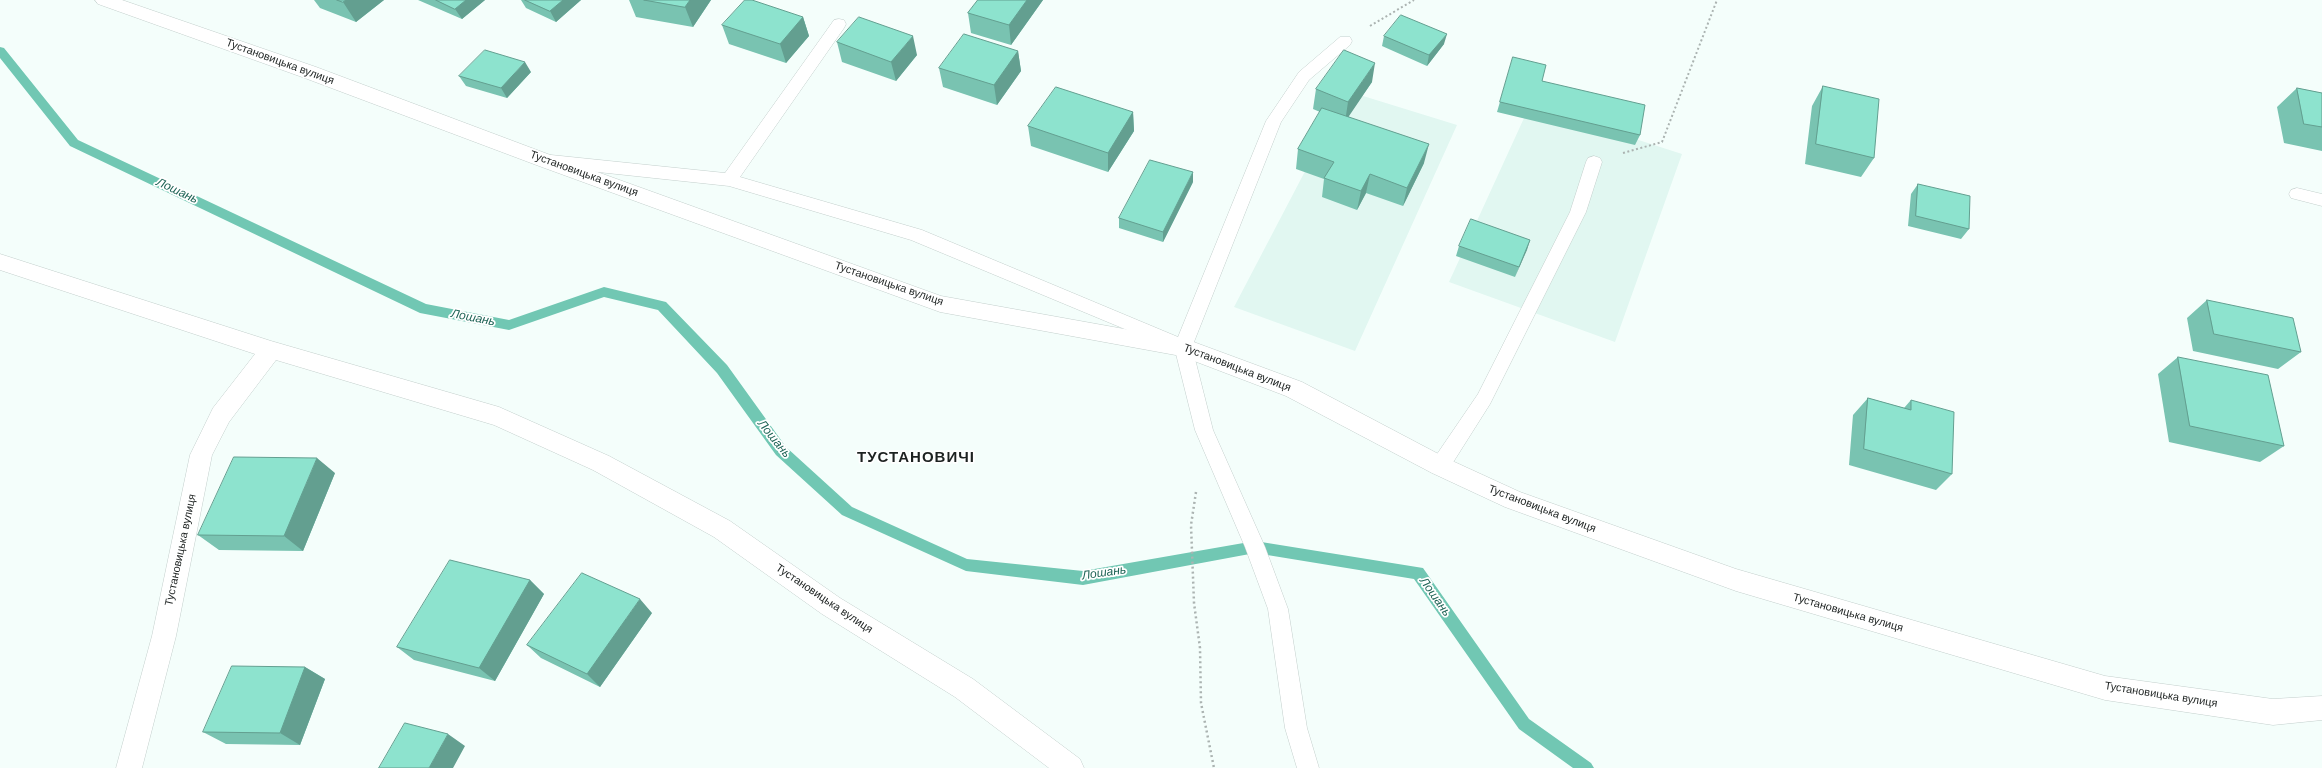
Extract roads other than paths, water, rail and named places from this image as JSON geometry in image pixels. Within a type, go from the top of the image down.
[{"type":"street","name":"Тустановицька вулиця","points":[[104,0],[309,72],[546,161],[940,304],[1183,347],[1294,389],[1440,466],[1513,500],[1736,580],[2106,688],[2273,712],[2322,708]]},
{"type":"street","name":"Тустановицька вулиця","points":[[0,262],[271,350],[499,417],[602,463],[722,529],[831,606],[964,688],[1071,768]]},
{"type":"street","name":"Тустановицька вулиця","points":[[129,768],[164,636],[201,455],[221,415],[271,350]]},
{"type":"lane","points":[[729,180],[839,24]]},
{"type":"lane","points":[[1308,768],[1296,728],[1278,609],[1255,547],[1204,430],[1183,347],[1274,121],[1304,76],[1345,41]]},
{"type":"lane","points":[[546,161],[729,180],[916,235],[1183,347]]},
{"type":"lane","points":[[1440,466],[1484,399],[1578,212],[1594,162]]},
{"type":"lane","points":[[2297,194],[2322,200]]},
{"type":"waterway","name":"Лошань","points":[[0,51],[74,143],[424,309],[509,325],[604,292],[662,306],[722,369],[781,451],[847,511],[966,565],[1083,578],[1255,547],[1418,573],[1524,724],[1586,768]]},
{"type":"district","name":"ТУСТАНОВИЧІ","points":[[916,458]]}]
